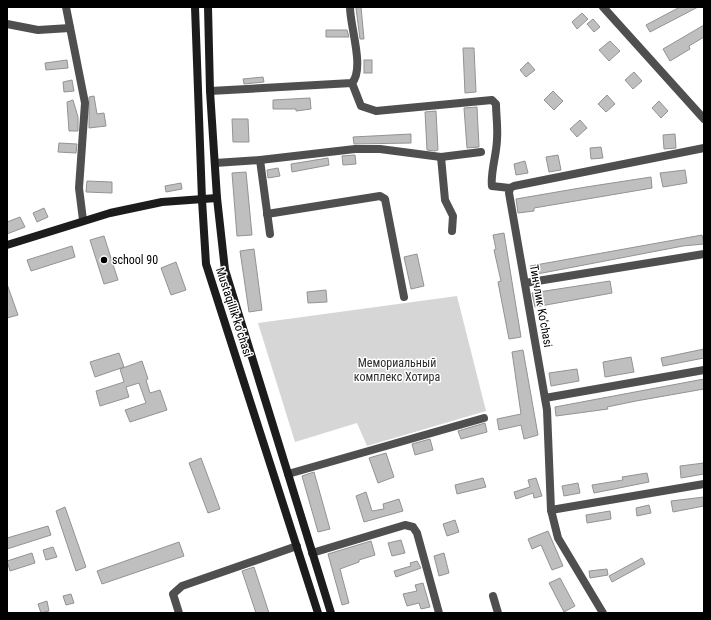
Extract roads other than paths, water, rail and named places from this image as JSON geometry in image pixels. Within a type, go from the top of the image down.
[{"type":"main road","name":"Mustaqillik ko’chasi","points":[[195,7],[202,200],[206,264],[318,613]]},
{"type":"main road","name":"Mustaqillik ko’chasi","points":[[208,7],[210,92],[217,198],[225,270],[331,613]]},
{"type":"main road","points":[[7,245],[83,220],[110,213],[162,202],[217,198]]},
{"type":"street","points":[[66,7],[86,103],[78,188],[83,220]]},
{"type":"street","points":[[350,7],[350,19],[357,60],[356,77],[352,83]]},
{"type":"street","points":[[603,7],[704,119]]},
{"type":"street","points":[[7,24],[38,30],[70,28]]},
{"type":"street","points":[[210,92],[352,83]]},
{"type":"street","points":[[352,83],[361,106],[376,111],[492,100],[496,104],[498,137],[495,162],[491,178],[492,186],[510,188],[704,148]]},
{"type":"street","points":[[215,163],[260,160],[355,149],[380,148],[441,157],[481,152]]},
{"type":"street","points":[[441,157],[444,200],[453,216],[452,231]]},
{"type":"street","points":[[260,160],[270,234]]},
{"type":"street","name":"Тинчлик Ko’chasi","points":[[510,188],[509,193],[545,398],[550,449],[551,510],[558,538],[603,613]]},
{"type":"street","points":[[267,214],[380,196],[385,199],[404,297]]},
{"type":"street","points":[[525,284],[704,254]]},
{"type":"street","points":[[545,398],[704,370]]},
{"type":"street","points":[[288,474],[484,418]]},
{"type":"street","points":[[551,510],[704,484]]},
{"type":"street","points":[[312,553],[405,525],[413,527],[417,534],[439,613]]},
{"type":"street","points":[[179,613],[173,594],[182,586],[297,546]]},
{"type":"street","points":[[493,596],[498,613]]},
{"type":"place","name":"school 90","points":[[104,260]]},
{"type":"park label","name":"Мемориальный комплекс Хотира","points":[[397,370]]}]
